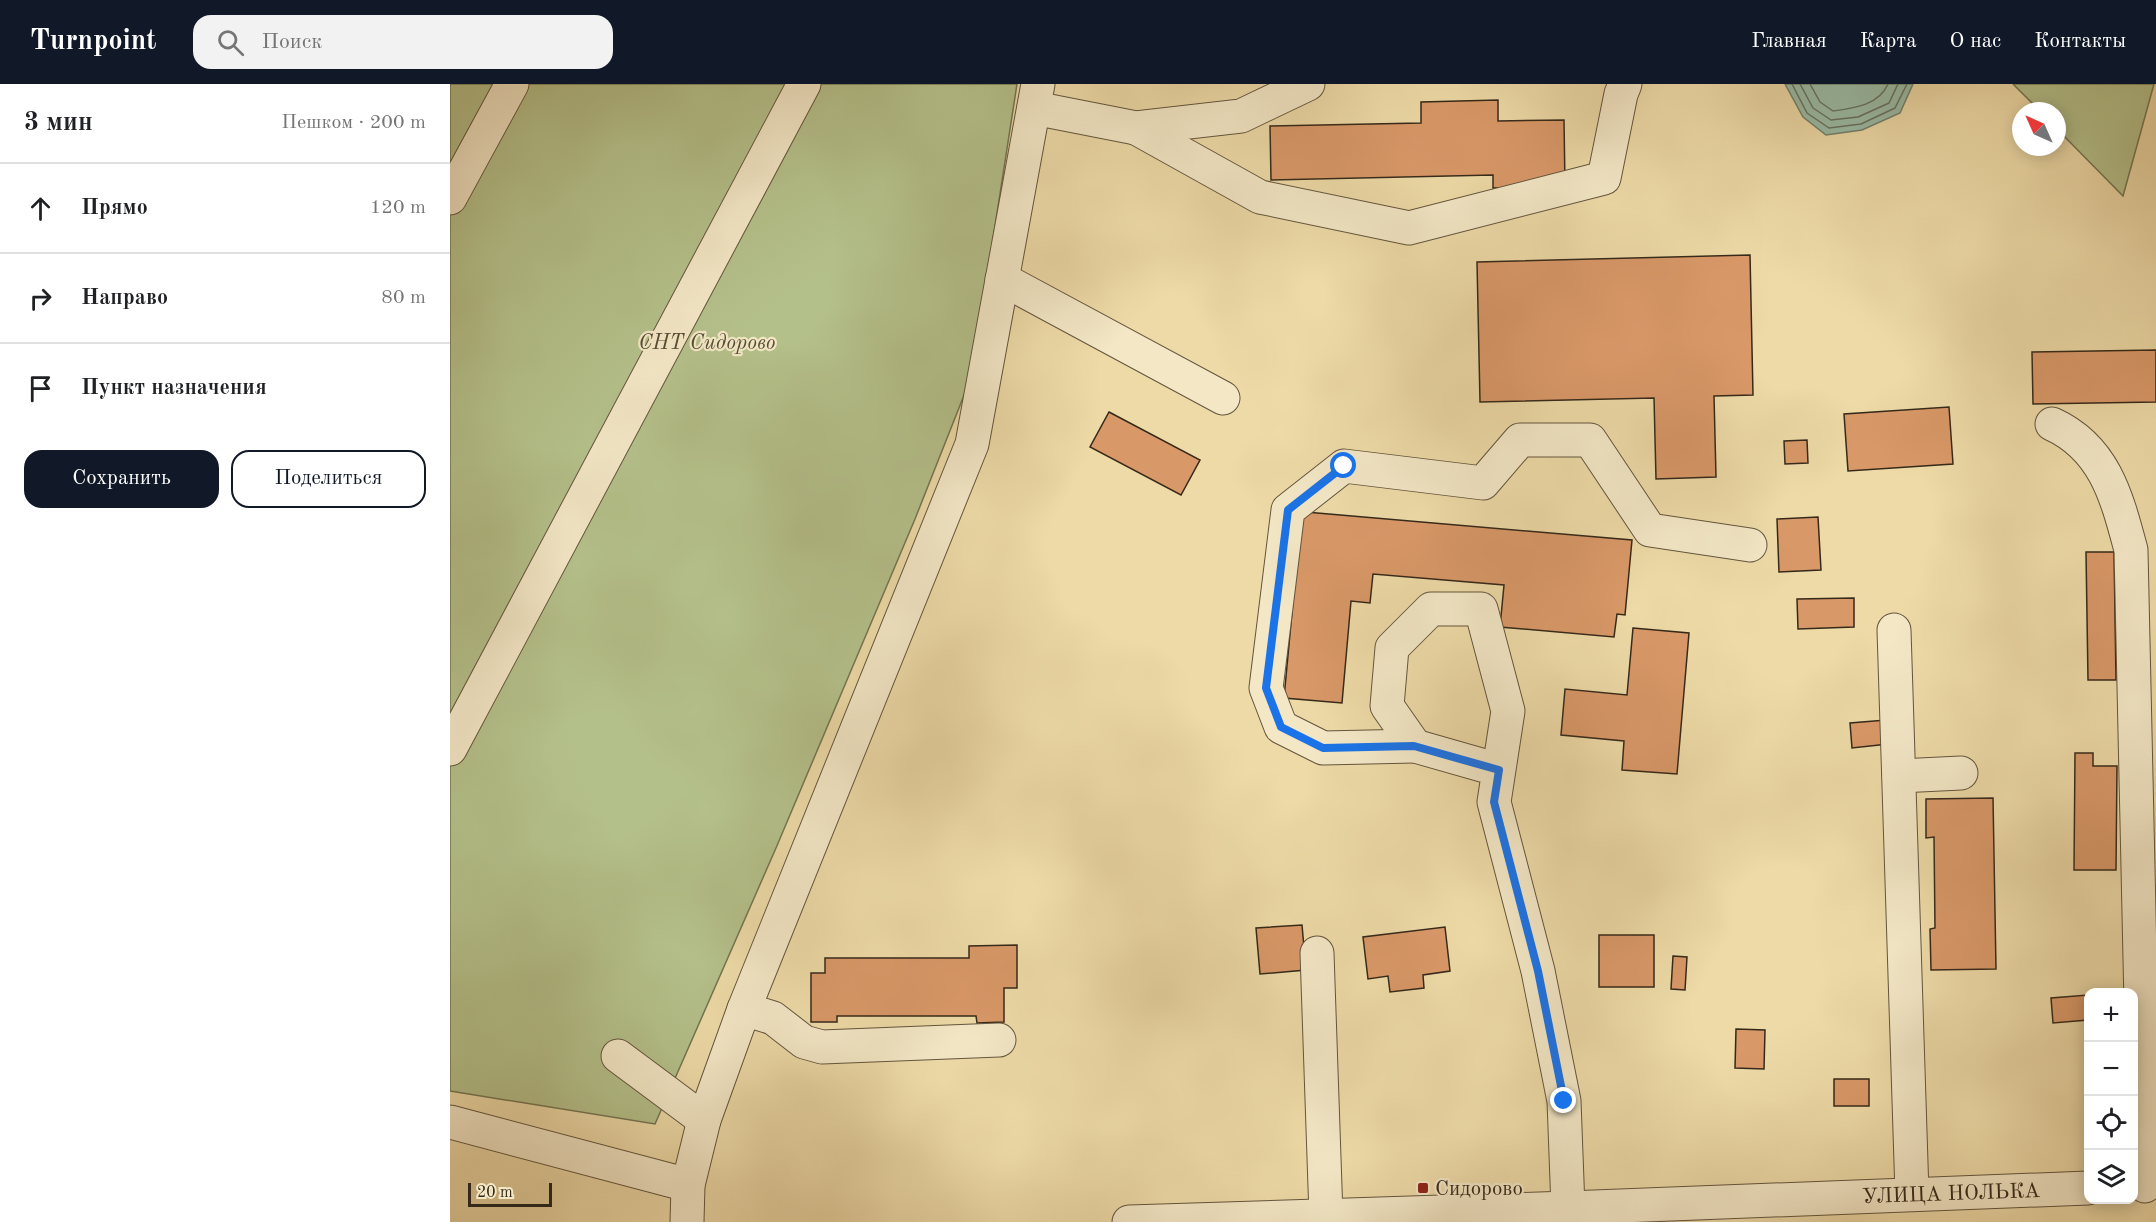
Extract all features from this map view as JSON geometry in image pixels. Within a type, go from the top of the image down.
[{"type":"street","points":[[450,198],[512,84]]},
{"type":"street","points":[[450,749],[804,84]]},
{"type":"street","points":[[1136,128],[1241,116],[1308,84]]},
{"type":"street","points":[[687,1222],[688,1185],[704,1120],[744,1009],[972,444],[1036,96],[1136,128],[1260,197],[1409,228],[1604,178],[1624,84]]},
{"type":"street","points":[[1002,279],[1223,398]]},
{"type":"street","points":[[2052,424],[2071,432],[2090,450],[2105,474],[2120,507],[2131,549],[2145,1186]]},
{"type":"street","points":[[1499,770],[1414,746],[1323,748],[1281,727],[1266,688],[1288,510],[1344,466],[1483,483],[1520,440],[1590,440],[1650,530],[1750,545]]},
{"type":"street","points":[[1414,746],[1387,706],[1392,648],[1431,609],[1480,609],[1508,711],[1494,802],[1538,971],[1564,1101],[1568,1208]]},
{"type":"street","points":[[1894,630],[1912,1194]]},
{"type":"street","points":[[1899,776],[1961,773]]},
{"type":"street","points":[[1317,953],[1326,1216]]},
{"type":"street","points":[[744,1009],[773,1018],[804,1042],[822,1047],[999,1040]]},
{"type":"street","points":[[618,1056],[704,1120]]},
{"type":"street","points":[[450,1122],[688,1185]]},
{"type":"street","name":"УЛИЦА НОЛЬКА","points":[[1129,1222],[2084,1188]]},
{"type":"green space","name":"СНТ Сидорово","points":[[450,84],[1017,84],[972,375],[915,519],[776,848],[655,1124],[450,1091]]},
{"type":"green space","points":[[2013,84],[2154,84],[2123,196],[2066,138],[2066,102],[2031,102]]},
{"type":"water","points":[[1785,84],[1913,84],[1900,113],[1862,130],[1826,135],[1803,117]]},
{"type":"building","points":[[1498,100],[1498,121],[1564,120],[1565,186],[1493,188],[1493,175],[1271,180],[1270,126],[1421,123],[1421,102]]},
{"type":"building","points":[[1750,255],[1753,395],[1714,396],[1716,477],[1656,479],[1654,398],[1480,402],[1477,262]]},
{"type":"building","points":[[2156,350],[2156,402],[2033,404],[2032,352]]},
{"type":"building","points":[[1949,407],[1953,464],[1848,471],[1844,414]]},
{"type":"building","points":[[1109,412],[1200,460],[1181,495],[1090,447]]},
{"type":"building","points":[[1807,440],[1808,463],[1785,464],[1784,441]]},
{"type":"building","points":[[1294,511],[1632,540],[1625,615],[1617,614],[1614,637],[1500,627],[1504,585],[1373,574],[1370,603],[1351,601],[1342,703],[1284,698],[1295,580]]},
{"type":"building","points":[[1818,517],[1821,570],[1779,572],[1777,519]]},
{"type":"building","points":[[2086,552],[2114,552],[2116,680],[2088,680]]},
{"type":"building","points":[[1854,598],[1854,627],[1798,629],[1797,599]]},
{"type":"building","points":[[1633,628],[1689,633],[1677,774],[1622,770],[1624,741],[1561,735],[1565,689],[1627,695]]},
{"type":"building","points":[[1886,720],[1888,744],[1852,748],[1850,723]]},
{"type":"building","points":[[2075,753],[2093,753],[2093,766],[2117,766],[2116,870],[2074,870]]},
{"type":"building","points":[[1993,798],[1996,969],[1931,970],[1930,929],[1935,928],[1934,837],[1926,838],[1926,799]]},
{"type":"building","points":[[1302,925],[1306,970],[1260,974],[1256,928]]},
{"type":"building","points":[[1445,927],[1450,971],[1423,975],[1424,988],[1390,992],[1388,976],[1368,979],[1363,937]]},
{"type":"building","points":[[1599,935],[1654,935],[1654,987],[1599,987]]},
{"type":"building","points":[[1017,945],[1017,988],[1004,988],[1004,1022],[977,1023],[976,1016],[837,1016],[837,1022],[811,1022],[811,973],[825,973],[825,958],[969,958],[969,946]]},
{"type":"building","points":[[1673,956],[1687,957],[1685,990],[1671,989]]},
{"type":"building","points":[[2084,995],[2084,1020],[2053,1023],[2051,998]]},
{"type":"building","points":[[1736,1029],[1765,1030],[1764,1069],[1735,1068]]},
{"type":"building","points":[[1834,1079],[1869,1079],[1869,1106],[1834,1106]]},
{"type":"place","name":"Сидорово","points":[[1423,1188]]},
{"type":"route","points":[[1344,466],[1288,510],[1266,688],[1281,727],[1323,748],[1414,746],[1499,770],[1494,802],[1538,971],[1564,1101]]}]
